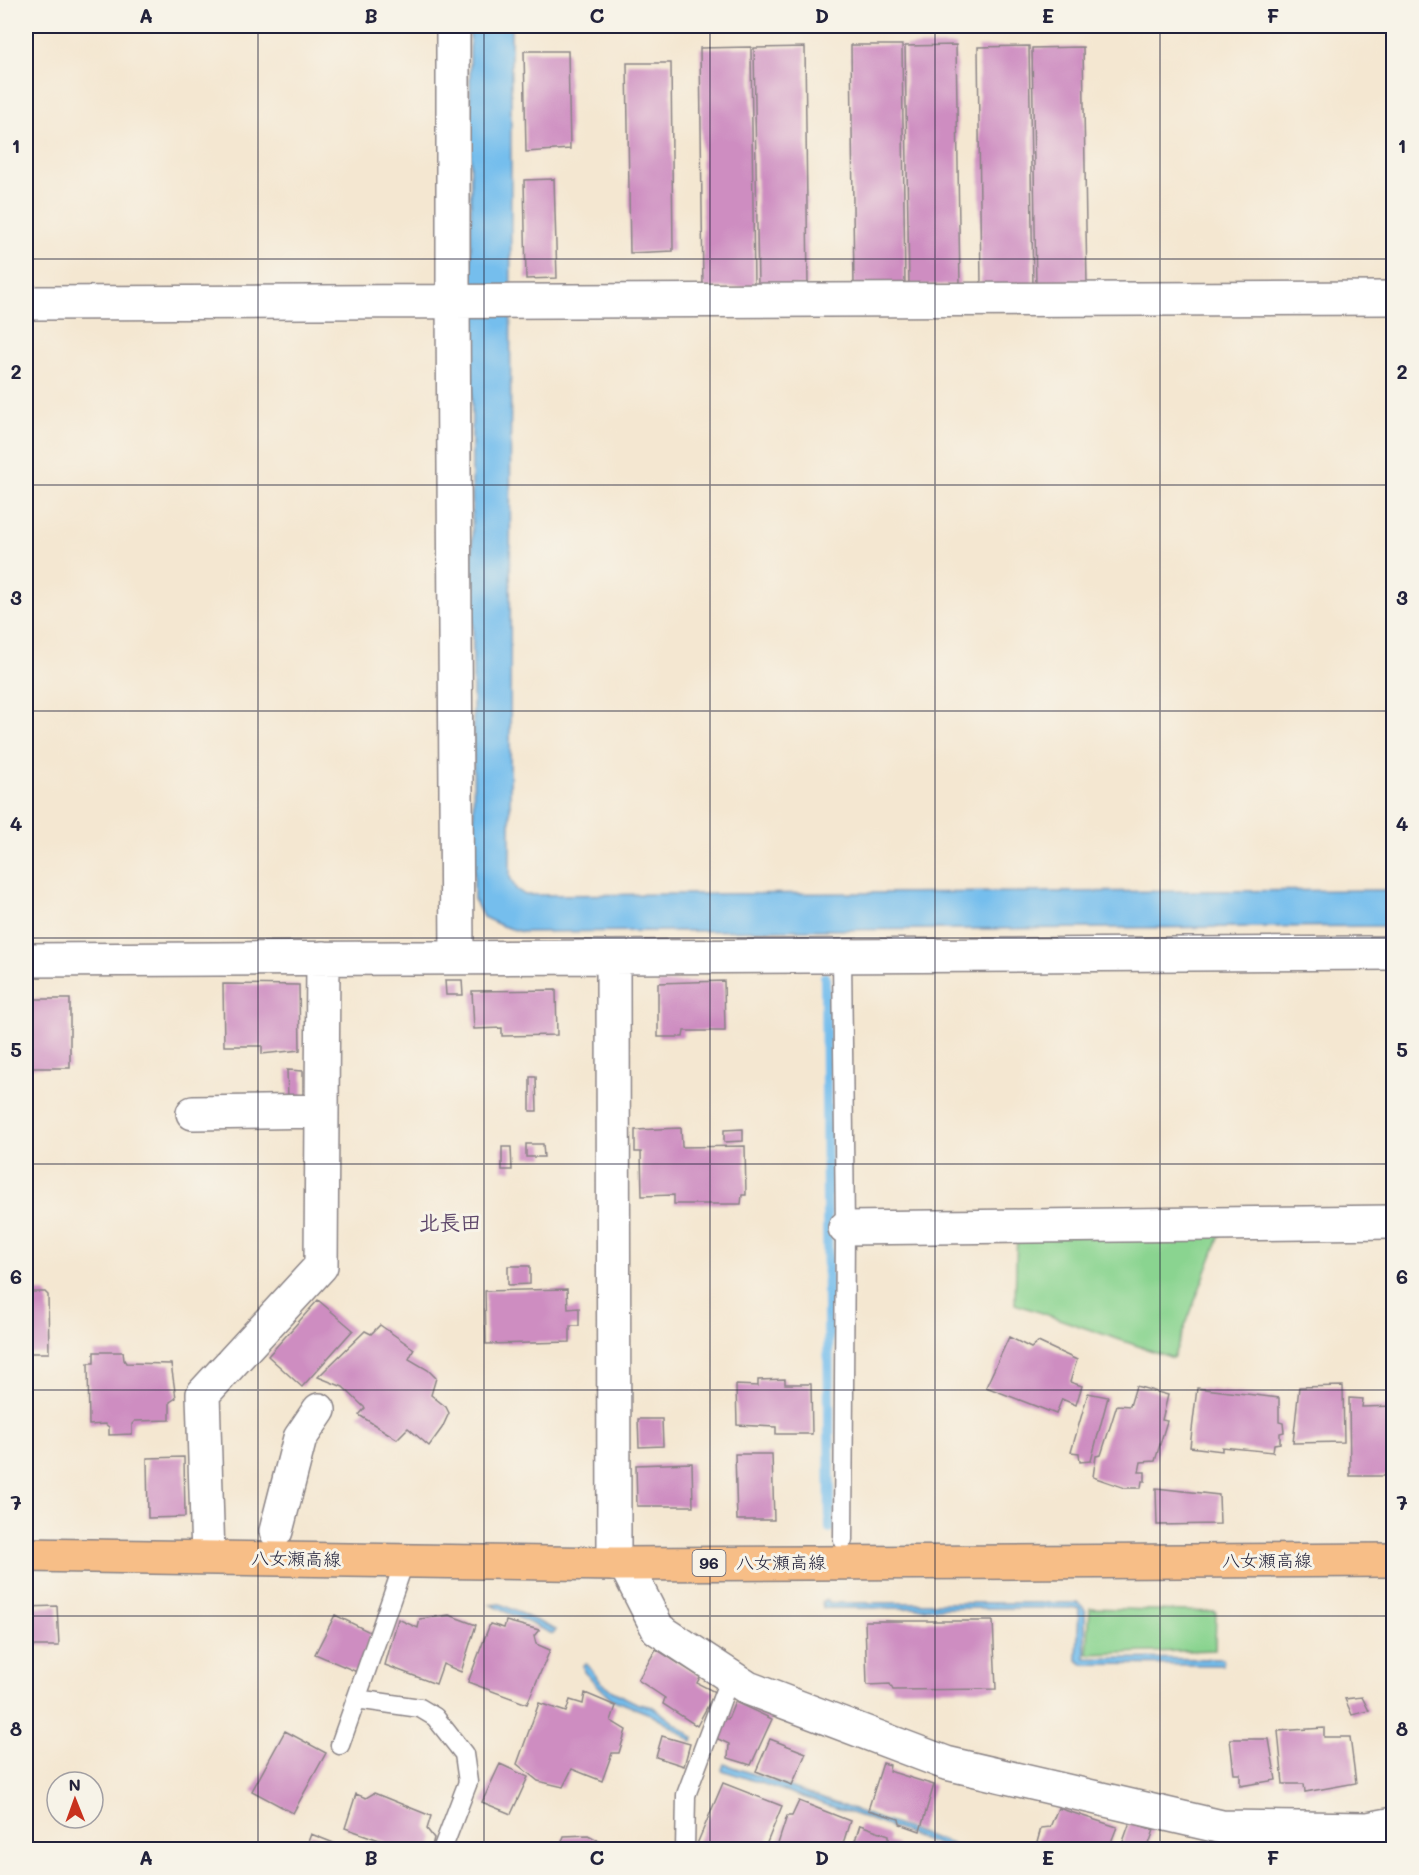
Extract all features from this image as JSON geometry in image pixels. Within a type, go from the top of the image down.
[{"type":"main road","name":"八女瀬高線","points":[[26,1555],[619,1564],[1394,1560]]},
{"type":"street","points":[[453,26],[457,958]]},
{"type":"street","points":[[26,303],[1394,298]]},
{"type":"street","points":[[26,960],[1394,953]]},
{"type":"street","points":[[612,957],[619,1564],[658,1629],[748,1688],[946,1763],[1222,1827],[1368,1829],[1394,1824]]},
{"type":"street","points":[[208,1557],[203,1394],[321,1266],[323,958]]},
{"type":"street","points":[[193,1113],[322,1111]]},
{"type":"street","points":[[845,1228],[1394,1222]]},
{"type":"street","points":[[276,1531],[300,1438],[319,1410]]},
{"type":"lane","points":[[842,956],[845,1228],[843,1540]]},
{"type":"lane","points":[[340,1745],[405,1560]]},
{"type":"lane","points":[[685,1850],[686,1794],[730,1677]]},
{"type":"lane","points":[[356,1699],[420,1708],[435,1717],[464,1754],[468,1782],[442,1850]]},
{"type":"green space","points":[[1224,1225],[1173,1358],[1015,1304],[1017,1230]]},
{"type":"green space","points":[[1090,1608],[1216,1612],[1215,1650],[1087,1654]]},
{"type":"water","points":[[470,26],[511,26],[510,877],[516,889],[525,895],[1393,890],[1393,926],[522,932],[483,917],[474,899]]},
{"type":"water","points":[[828,1600],[829,1603],[1079,1603],[1085,1610],[1085,1658],[1223,1659],[1223,1665],[1083,1664],[1077,1660],[1079,1608],[823,1608],[822,1601]]},
{"type":"water","points":[[500,1604],[556,1630],[553,1634],[491,1605]]},
{"type":"water","points":[[586,1663],[599,1680],[612,1691],[638,1704],[653,1707],[694,1738],[693,1742],[650,1714],[612,1699],[584,1672],[583,1665]]},
{"type":"water","points":[[724,1764],[967,1849],[950,1849],[722,1770]]},
{"type":"building","points":[[851,45],[902,45],[905,285],[854,286]]},
{"type":"building","points":[[956,45],[960,285],[909,285],[905,46]]},
{"type":"building","points":[[1029,46],[1033,287],[981,286],[978,47]]},
{"type":"building","points":[[751,47],[754,287],[703,288],[700,48]]},
{"type":"building","points":[[805,47],[808,286],[758,287],[754,48]]},
{"type":"building","points":[[1083,47],[1087,286],[1036,287],[1032,48]]},
{"type":"building","points":[[524,51],[568,51],[570,149],[526,152]]},
{"type":"building","points":[[627,63],[671,63],[673,251],[630,253]]},
{"type":"building","points":[[554,179],[557,278],[526,279],[524,180]]},
{"type":"building","points":[[445,980],[462,980],[463,995],[446,995]]},
{"type":"building","points":[[724,981],[725,1031],[684,1031],[683,1037],[658,1037],[658,983]]},
{"type":"building","points":[[223,984],[299,985],[300,1050],[262,1054],[262,1046],[224,1046]]},
{"type":"building","points":[[556,990],[557,1035],[502,1036],[502,1028],[474,1029],[472,991]]},
{"type":"building","points":[[26,999],[70,999],[70,1068],[26,1068]]},
{"type":"building","points":[[287,1070],[303,1071],[303,1099],[288,1098]]},
{"type":"building","points":[[530,1077],[536,1077],[537,1111],[530,1111]]},
{"type":"building","points":[[681,1128],[682,1147],[745,1146],[746,1195],[742,1195],[741,1204],[674,1204],[674,1195],[642,1196],[641,1152],[635,1152],[635,1130]]},
{"type":"building","points":[[743,1129],[743,1141],[724,1142],[724,1130]]},
{"type":"building","points":[[526,1144],[543,1144],[544,1157],[526,1157]]},
{"type":"building","points":[[502,1147],[511,1147],[512,1170],[502,1170]]},
{"type":"building","points":[[508,1266],[530,1266],[530,1284],[508,1285]]},
{"type":"building","points":[[567,1289],[568,1309],[579,1308],[579,1326],[570,1326],[570,1342],[486,1344],[485,1291]]},
{"type":"building","points":[[26,1292],[45,1292],[48,1295],[49,1353],[30,1353],[26,1356]]},
{"type":"building","points":[[318,1300],[353,1330],[302,1387],[268,1356]]},
{"type":"building","points":[[380,1325],[414,1349],[409,1359],[428,1370],[436,1378],[431,1395],[446,1407],[449,1413],[429,1446],[408,1428],[397,1439],[359,1415],[365,1408],[343,1387],[318,1377],[365,1331],[371,1334]]},
{"type":"building","points":[[1009,1337],[1031,1348],[1038,1342],[1077,1360],[1070,1382],[1082,1386],[1076,1405],[1062,1399],[1056,1414],[986,1387]]},
{"type":"building","points":[[94,1352],[123,1352],[126,1363],[171,1364],[176,1398],[170,1402],[170,1420],[135,1421],[132,1424],[132,1434],[109,1435],[109,1427],[105,1424],[89,1425],[88,1363],[94,1363]]},
{"type":"building","points":[[785,1379],[785,1384],[811,1384],[812,1434],[776,1434],[776,1427],[737,1425],[736,1385],[758,1386],[758,1380]]},
{"type":"building","points":[[1136,1386],[1168,1395],[1162,1420],[1167,1421],[1155,1461],[1141,1462],[1139,1472],[1145,1472],[1145,1481],[1142,1481],[1141,1488],[1125,1488],[1093,1477],[1096,1456],[1101,1455],[1117,1405],[1130,1406]]},
{"type":"building","points":[[1343,1386],[1344,1442],[1293,1443],[1299,1387]]},
{"type":"building","points":[[1197,1388],[1279,1398],[1279,1422],[1283,1423],[1284,1432],[1280,1433],[1280,1443],[1274,1444],[1273,1452],[1222,1447],[1222,1451],[1190,1447]]},
{"type":"building","points":[[1088,1393],[1108,1397],[1091,1461],[1080,1462],[1079,1453],[1071,1452]]},
{"type":"building","points":[[1349,1398],[1363,1399],[1362,1407],[1394,1406],[1394,1476],[1350,1476]]},
{"type":"building","points":[[638,1419],[662,1419],[663,1446],[639,1447]]},
{"type":"building","points":[[735,1454],[772,1454],[774,1520],[737,1520]]},
{"type":"building","points":[[184,1457],[185,1517],[148,1518],[147,1458]]},
{"type":"building","points":[[692,1463],[693,1506],[637,1506],[636,1465]]},
{"type":"building","points":[[1156,1488],[1219,1495],[1220,1524],[1157,1525]]},
{"type":"building","points":[[57,1606],[59,1646],[30,1646],[30,1671],[26,1671],[26,1607]]},
{"type":"building","points":[[335,1615],[372,1633],[357,1672],[315,1654]]},
{"type":"building","points":[[449,1615],[476,1625],[461,1672],[443,1664],[436,1684],[385,1665],[398,1619],[418,1628],[420,1619]]},
{"type":"building","points":[[506,1621],[539,1630],[534,1636],[536,1644],[550,1650],[527,1704],[468,1682],[490,1624],[504,1628]]},
{"type":"building","points":[[865,1621],[993,1621],[996,1689],[893,1690],[890,1684],[867,1685]]},
{"type":"building","points":[[656,1649],[700,1677],[697,1683],[715,1692],[697,1726],[663,1704],[665,1698],[638,1680]]},
{"type":"building","points":[[585,1693],[616,1706],[611,1721],[626,1730],[619,1753],[612,1753],[602,1781],[572,1769],[563,1787],[538,1781],[517,1764],[539,1703],[566,1712],[570,1700],[583,1704]]},
{"type":"building","points":[[1362,1697],[1369,1711],[1352,1715],[1345,1699]]},
{"type":"building","points":[[735,1702],[772,1719],[751,1765],[728,1758],[729,1744],[716,1738]]},
{"type":"building","points":[[1324,1728],[1324,1737],[1350,1737],[1356,1783],[1305,1792],[1304,1784],[1283,1784],[1278,1731]]},
{"type":"building","points":[[285,1731],[326,1753],[293,1813],[252,1791]]},
{"type":"building","points":[[662,1736],[690,1744],[684,1766],[656,1757]]},
{"type":"building","points":[[770,1739],[806,1753],[792,1785],[756,1771]]},
{"type":"building","points":[[1230,1739],[1269,1739],[1276,1780],[1240,1786],[1240,1774],[1234,1774]]},
{"type":"building","points":[[883,1763],[890,1765],[889,1771],[934,1785],[920,1831],[900,1824],[899,1819],[868,1810]]},
{"type":"building","points":[[500,1764],[528,1777],[511,1814],[482,1802]]},
{"type":"building","points":[[723,1783],[782,1806],[764,1850],[711,1850],[697,1844]]},
{"type":"building","points":[[374,1793],[431,1816],[427,1829],[434,1838],[431,1850],[382,1850],[385,1842],[345,1828],[356,1794],[366,1798]]},
{"type":"building","points":[[799,1801],[850,1821],[841,1850],[776,1850],[787,1816],[792,1816]]},
{"type":"building","points":[[1058,1808],[1117,1827],[1108,1850],[1035,1850],[1041,1828],[1050,1827]]},
{"type":"building","points":[[1130,1822],[1154,1830],[1147,1850],[1120,1850]]},
{"type":"building","points":[[860,1825],[889,1835],[889,1841],[897,1844],[897,1848],[901,1850],[852,1850]]},
{"type":"building","points":[[311,1834],[349,1849],[349,1850],[305,1850]]},
{"type":"building","points":[[588,1835],[617,1850],[559,1850],[564,1836]]},
{"type":"building","points":[[1356,1843],[1356,1850],[1327,1850],[1327,1844]]},
{"type":"building","points":[[1177,1846],[1202,1848],[1202,1850],[1178,1850]]},
{"type":"waterway","points":[[825,977],[830,1528]]},
{"type":"district","name":"北長田","points":[[450,1223]]}]
